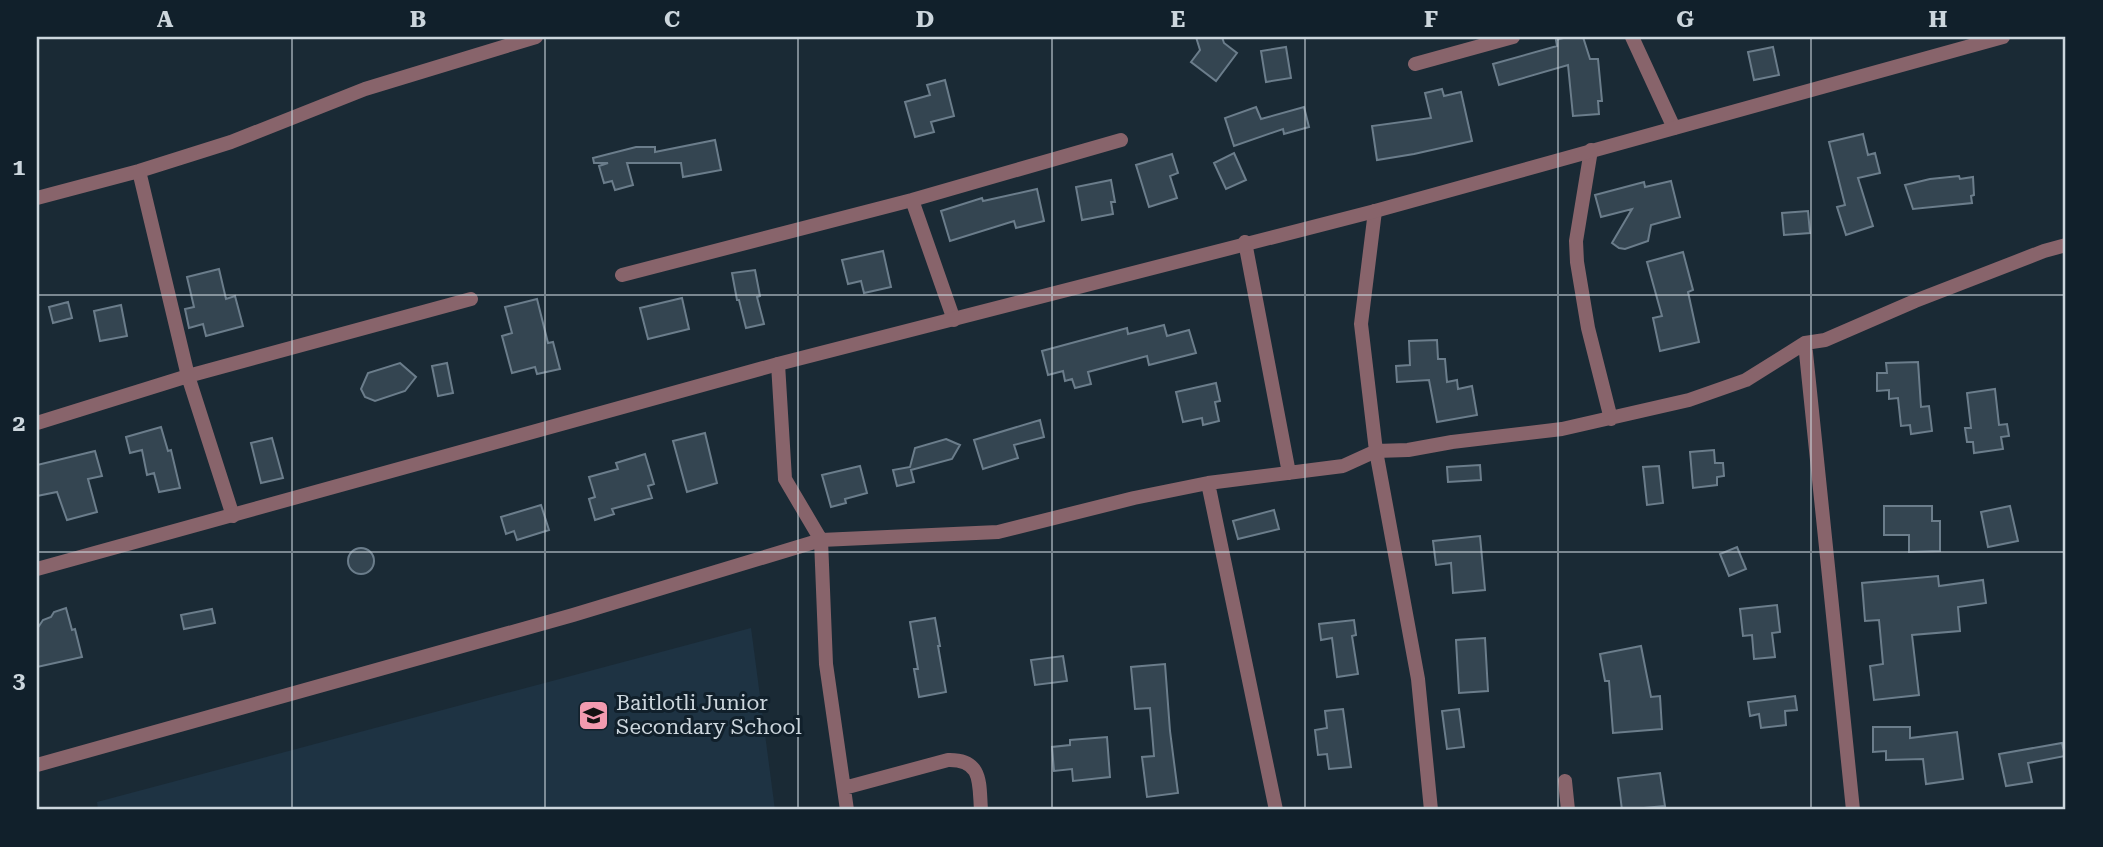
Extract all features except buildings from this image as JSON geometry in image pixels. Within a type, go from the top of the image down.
[{"type":"street","points":[[37,198],[139,171],[231,142],[365,89],[536,37]]},
{"type":"street","points":[[1415,64],[1514,37]]},
{"type":"street","points":[[1632,37],[1674,128]]},
{"type":"street","points":[[37,569],[778,364],[1245,242],[1375,211],[2003,37]]},
{"type":"street","points":[[622,275],[912,200],[1121,140]]},
{"type":"street","points":[[1591,150],[1576,241],[1577,262],[1588,328],[1611,419]]},
{"type":"street","points":[[139,171],[188,376],[233,516]]},
{"type":"street","points":[[912,200],[954,320]]},
{"type":"street","points":[[1375,211],[1361,324],[1376,451],[1418,679],[1430,810]]},
{"type":"street","points":[[1245,242],[1289,473]]},
{"type":"street","points":[[37,765],[573,615],[821,540],[998,532],[1134,498],[1208,483],[1343,466],[1376,451],[1408,450],[1562,429],[1689,400],[1746,380],[1805,343],[1825,340],[1915,301],[2066,245]]},
{"type":"street","points":[[37,423],[188,376],[471,299]]},
{"type":"street","points":[[1805,343],[1853,810]]},
{"type":"street","points":[[778,364],[785,479],[821,540],[826,664],[847,810]]},
{"type":"street","points":[[1208,483],[1276,810]]},
{"type":"street","points":[[844,788],[948,760],[962,759],[974,767],[979,779],[981,810]]},
{"type":"street","points":[[1565,781],[1568,810]]},
{"type":"shaded area","name":"Baitlotli Junior Secondary School","points":[[751,628],[775,810],[98,810],[97,802]]},
{"type":"place","name":"Baitlotli Junior Secondary School","points":[[593,715]]}]
